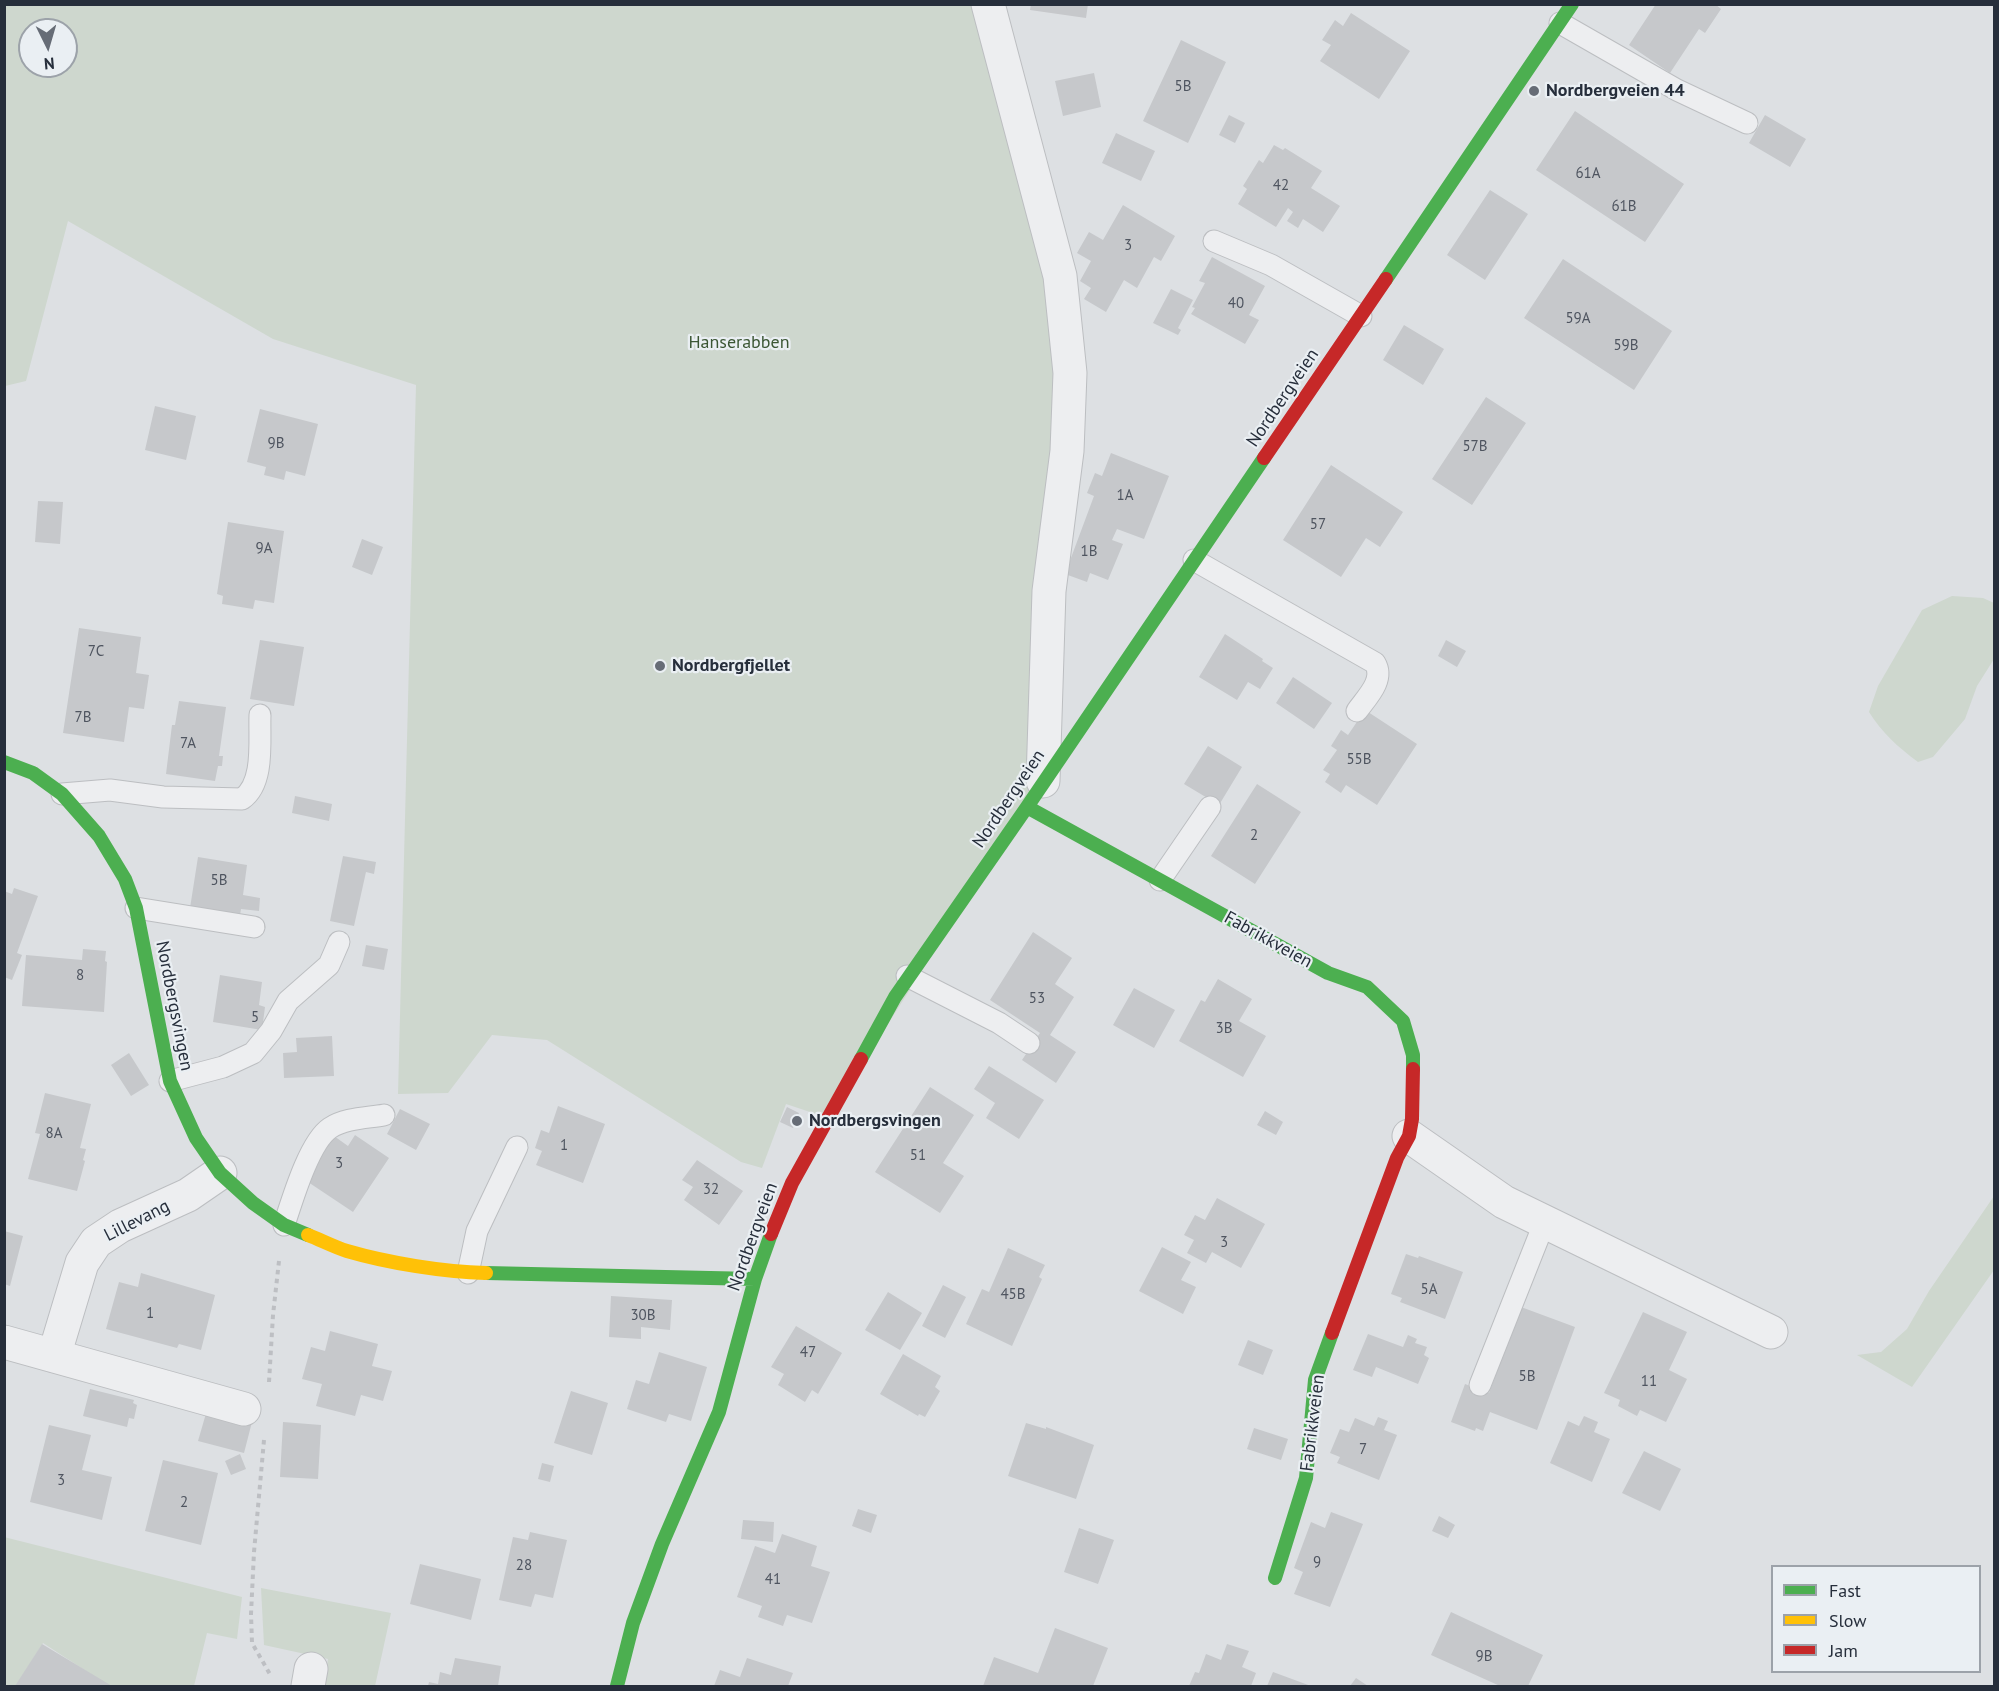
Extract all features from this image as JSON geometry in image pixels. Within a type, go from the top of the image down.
[{"type":"street","points":[[988,4],[1060,276],[1070,373],[1067,451],[1049,591],[1035,794]]},
{"type":"street","name":"Nordbergveien","points":[[617,1686],[633,1623],[662,1544],[719,1412],[755,1279],[776,1219],[792,1183],[907,976],[1035,794],[1572,4]]},
{"type":"street","name":"Nordbergsvingen","points":[[4,762],[33,773],[62,794],[99,836],[125,879],[136,908],[170,1081],[196,1138],[220,1173],[253,1203],[284,1225],[346,1251],[396,1262],[468,1273],[755,1279]]},
{"type":"street","name":"Fabrikkveien","points":[[1035,794],[1160,880],[1328,973],[1366,987],[1403,1021],[1413,1055],[1412,1119],[1409,1136],[1397,1158],[1315,1380],[1306,1478],[1275,1578]]},
{"type":"street","points":[[1409,1136],[1504,1202],[1771,1332]]},
{"type":"street","name":"Lillevang","points":[[54,1356],[82,1263],[96,1242],[120,1226],[188,1195],[220,1173]]},
{"type":"street","points":[[4,1342],[244,1409]]},
{"type":"lane","points":[[1560,23],[1677,90],[1747,123]]},
{"type":"lane","points":[[1214,241],[1271,266],[1361,316]]},
{"type":"lane","points":[[1194,560],[1375,663],[1380,670],[1379,678],[1357,711]]},
{"type":"lane","points":[[62,794],[110,790],[163,797],[242,799],[248,795],[255,784],[260,715]]},
{"type":"lane","points":[[1160,880],[1210,807]]},
{"type":"lane","points":[[136,908],[254,927]]},
{"type":"lane","points":[[170,1081],[223,1067],[253,1053],[272,1031],[288,1001],[329,965],[339,942]]},
{"type":"lane","points":[[907,976],[999,1023],[1029,1043]]},
{"type":"lane","points":[[284,1225],[317,1140],[329,1128],[345,1121],[384,1115]]},
{"type":"lane","points":[[468,1273],[477,1231],[517,1147]]},
{"type":"lane","points":[[1480,1385],[1545,1221]]},
{"type":"path","points":[[268,1383],[273,1315],[284,1225]]},
{"type":"path","points":[[264,1440],[254,1552],[252,1643],[273,1678]]},
{"type":"green space","name":"Hanserabben","points":[[4,5],[988,5],[1060,276],[1043,781],[828,1118],[786,1104],[762,1168],[741,1162],[547,1040],[492,1035],[448,1093],[398,1094],[416,385],[273,339],[68,221],[26,381],[5,386]]},
{"type":"green space","points":[[1952,596],[1983,598],[1994,603],[1994,659],[1977,686],[1965,719],[1933,757],[1918,762],[1879,727],[1869,712],[1878,686],[1922,610]]},
{"type":"green space","points":[[1994,1196],[1994,1270],[1912,1387],[1857,1355],[1881,1352],[1907,1329],[1929,1291]]},
{"type":"green space","points":[[4,1537],[242,1597],[237,1639],[207,1633],[194,1686],[109,1686],[43,1643],[16,1686],[5,1686]]},
{"type":"green space","points":[[261,1588],[391,1613],[375,1686],[324,1686],[328,1659],[264,1645]]},
{"type":"building","points":[[1031,4],[1088,4],[1086,18],[1030,10]]},
{"type":"building","points":[[1656,4],[1715,4],[1721,9],[1705,33],[1699,29],[1670,73],[1629,45]]},
{"type":"building","points":[[1351,13],[1410,51],[1379,99],[1320,61],[1331,45],[1322,40],[1335,20],[1343,26]]},
{"type":"building","points":[[1181,40],[1226,62],[1188,143],[1143,121]]},
{"type":"building","points":[[1094,73],[1101,107],[1063,116],[1055,81]]},
{"type":"building","points":[[1575,111],[1684,184],[1645,242],[1536,170]]},
{"type":"building","points":[[1229,115],[1245,123],[1235,143],[1219,135]]},
{"type":"building","points":[[1765,115],[1806,139],[1790,167],[1749,143]]},
{"type":"building","points":[[1116,133],[1155,151],[1141,181],[1102,163]]},
{"type":"building","points":[[1274,145],[1283,150],[1285,148],[1322,171],[1311,188],[1340,206],[1323,232],[1303,219],[1298,228],[1287,221],[1293,212],[1288,208],[1276,227],[1238,204],[1247,189],[1243,186],[1259,160],[1263,163]]},
{"type":"building","points":[[1490,190],[1528,214],[1485,280],[1447,255]]},
{"type":"building","points":[[1123,205],[1175,236],[1161,261],[1154,257],[1137,288],[1124,280],[1106,312],[1084,299],[1091,288],[1080,281],[1091,261],[1077,253],[1089,232],[1103,240]]},
{"type":"building","points":[[1212,257],[1265,286],[1249,315],[1259,320],[1245,344],[1191,314],[1195,308],[1192,307],[1205,283],[1199,281]]},
{"type":"building","points":[[1563,259],[1672,331],[1634,390],[1524,318]]},
{"type":"building","points":[[1171,289],[1193,300],[1178,328],[1181,330],[1178,335],[1153,323]]},
{"type":"building","points":[[1404,325],[1444,349],[1423,385],[1383,360]]},
{"type":"building","points":[[1486,397],[1526,423],[1472,505],[1432,479]]},
{"type":"building","points":[[155,406],[196,416],[186,460],[145,450]]},
{"type":"building","points":[[260,409],[318,424],[305,476],[286,471],[284,480],[264,475],[266,467],[247,462]]},
{"type":"building","points":[[1111,453],[1169,476],[1144,539],[1117,529],[1112,540],[1123,544],[1108,580],[1090,573],[1087,582],[1065,574],[1094,496],[1087,493],[1095,473],[1102,476]]},
{"type":"building","points":[[1331,465],[1403,512],[1380,547],[1366,538],[1341,577],[1283,540]]},
{"type":"building","points":[[38,501],[63,502],[60,544],[35,542]]},
{"type":"building","points":[[228,522],[284,531],[274,603],[255,600],[253,609],[222,604],[223,596],[217,594]]},
{"type":"building","points":[[362,539],[383,547],[372,575],[352,567]]},
{"type":"building","points":[[79,628],[141,637],[136,673],[149,675],[144,709],[129,707],[124,742],[63,733]]},
{"type":"building","points":[[1225,634],[1273,668],[1260,689],[1248,682],[1237,700],[1199,677]]},
{"type":"building","points":[[260,640],[304,647],[294,706],[250,699]]},
{"type":"building","points":[[1446,640],[1466,651],[1457,667],[1438,656]]},
{"type":"building","points":[[1293,677],[1332,703],[1314,729],[1276,703]]},
{"type":"building","points":[[179,701],[226,707],[219,756],[223,756],[222,766],[218,766],[215,781],[166,774],[172,725],[175,725]]},
{"type":"building","points":[[1365,710],[1417,744],[1377,805],[1346,785],[1341,793],[1325,782],[1330,774],[1323,770],[1337,750],[1331,746],[1341,730],[1348,735]]},
{"type":"building","points":[[1208,746],[1242,767],[1219,805],[1184,784]]},
{"type":"building","points":[[1257,784],[1301,812],[1255,884],[1211,856]]},
{"type":"building","points":[[295,796],[332,804],[329,821],[292,813]]},
{"type":"building","points":[[343,856],[376,862],[374,874],[366,872],[354,926],[330,921]]},
{"type":"building","points":[[198,857],[247,865],[243,895],[260,898],[259,911],[241,909],[240,915],[190,908]]},
{"type":"building","points":[[14,888],[38,896],[17,953],[22,955],[12,980],[4,977],[4,891],[12,894]]},
{"type":"building","points":[[1033,932],[1072,958],[1055,984],[1074,997],[1050,1035],[1076,1052],[1056,1083],[1022,1060],[1040,1033],[990,1000]]},
{"type":"building","points":[[366,945],[388,949],[384,970],[362,966]]},
{"type":"building","points":[[83,949],[106,951],[104,1012],[22,1006],[26,955],[82,960]]},
{"type":"building","points":[[220,975],[262,982],[259,1005],[265,1007],[262,1030],[213,1022]]},
{"type":"building","points":[[1218,979],[1252,999],[1239,1021],[1266,1036],[1243,1077],[1179,1041],[1201,1000],[1205,1002]]},
{"type":"building","points":[[1134,988],[1175,1010],[1154,1048],[1113,1025]]},
{"type":"building","points":[[332,1036],[334,1076],[284,1078],[283,1053],[297,1052],[296,1038]]},
{"type":"building","points":[[129,1053],[149,1085],[131,1096],[111,1065]]},
{"type":"building","points":[[989,1066],[1044,1100],[1019,1139],[986,1118],[995,1103],[974,1089]]},
{"type":"building","points":[[930,1087],[974,1115],[943,1163],[964,1176],[940,1213],[875,1172]]},
{"type":"building","points":[[45,1093],[91,1104],[80,1148],[86,1149],[77,1191],[28,1179],[40,1134],[35,1133]]},
{"type":"building","points":[[558,1106],[605,1124],[583,1183],[536,1165],[542,1151],[535,1148],[541,1130],[549,1133]]},
{"type":"building","points":[[787,1107],[799,1113],[793,1128],[780,1122]]},
{"type":"building","points":[[400,1109],[430,1124],[416,1150],[387,1134]]},
{"type":"building","points":[[1265,1111],[1283,1122],[1276,1135],[1257,1125]]},
{"type":"building","points":[[355,1135],[389,1158],[353,1212],[305,1180],[334,1136],[348,1146]]},
{"type":"building","points":[[697,1160],[743,1191],[719,1225],[684,1200],[693,1187],[682,1180]]},
{"type":"building","points":[[1217,1198],[1265,1224],[1241,1268],[1212,1252],[1206,1263],[1187,1253],[1194,1240],[1184,1235],[1195,1215],[1205,1220]]},
{"type":"building","points":[[4,1231],[23,1236],[10,1286],[4,1284]]},
{"type":"building","points":[[1162,1247],[1191,1262],[1181,1280],[1196,1287],[1183,1314],[1139,1291]]},
{"type":"building","points":[[1008,1248],[1045,1265],[1039,1277],[1042,1279],[1012,1346],[966,1324],[982,1289],[989,1292]]},
{"type":"building","points":[[1406,1254],[1418,1258],[1419,1256],[1463,1272],[1445,1319],[1400,1302],[1402,1298],[1391,1294]]},
{"type":"building","points":[[141,1273],[215,1295],[201,1350],[179,1344],[177,1348],[106,1329],[119,1282],[138,1287]]},
{"type":"building","points":[[943,1285],[966,1297],[945,1338],[922,1326]]},
{"type":"building","points":[[888,1292],[922,1313],[900,1350],[865,1330]]},
{"type":"building","points":[[611,1296],[672,1300],[670,1330],[641,1327],[641,1339],[609,1337]]},
{"type":"building","points":[[1521,1307],[1575,1327],[1537,1430],[1490,1412],[1483,1431],[1476,1428],[1475,1431],[1451,1422],[1465,1384],[1489,1393]]},
{"type":"building","points":[[1643,1312],[1687,1332],[1669,1370],[1687,1379],[1666,1422],[1640,1410],[1637,1416],[1618,1406],[1620,1400],[1604,1393]]},
{"type":"building","points":[[796,1326],[842,1353],[818,1394],[812,1390],[805,1402],[778,1385],[784,1374],[771,1367]]},
{"type":"building","points":[[330,1331],[378,1344],[372,1366],[392,1371],[383,1401],[361,1395],[355,1416],[316,1406],[322,1384],[302,1379],[311,1347],[325,1351]]},
{"type":"building","points":[[1368,1334],[1403,1347],[1408,1335],[1417,1339],[1415,1343],[1427,1347],[1424,1355],[1429,1358],[1418,1384],[1376,1367],[1372,1377],[1353,1370]]},
{"type":"building","points":[[1248,1340],[1273,1350],[1263,1375],[1238,1365]]},
{"type":"building","points":[[659,1352],[707,1367],[691,1421],[669,1414],[666,1422],[627,1409],[636,1380],[649,1384]]},
{"type":"building","points":[[903,1354],[941,1376],[935,1387],[940,1391],[925,1417],[919,1414],[918,1416],[880,1394]]},
{"type":"building","points":[[90,1389],[134,1400],[133,1403],[137,1405],[134,1419],[129,1418],[127,1427],[83,1416]]},
{"type":"building","points":[[571,1391],[608,1403],[592,1455],[554,1443]]},
{"type":"building","points":[[207,1410],[252,1422],[244,1453],[198,1441]]},
{"type":"building","points":[[1584,1416],[1598,1422],[1594,1432],[1610,1439],[1592,1482],[1550,1463],[1568,1421],[1579,1426]]},
{"type":"building","points":[[1378,1417],[1388,1421],[1384,1430],[1397,1435],[1379,1480],[1337,1463],[1340,1457],[1330,1453],[1340,1429],[1349,1432],[1355,1418],[1374,1426]]},
{"type":"building","points":[[283,1422],[321,1425],[318,1479],[280,1477]]},
{"type":"building","points":[[1026,1423],[1046,1429],[1046,1427],[1094,1445],[1076,1499],[1008,1476]]},
{"type":"building","points":[[49,1425],[91,1435],[82,1470],[112,1477],[102,1520],[30,1502]]},
{"type":"building","points":[[1254,1428],[1288,1439],[1281,1460],[1247,1449]]},
{"type":"building","points":[[1644,1451],[1681,1469],[1660,1511],[1622,1493]]},
{"type":"building","points":[[240,1454],[246,1469],[231,1475],[225,1461]]},
{"type":"building","points":[[163,1460],[218,1473],[201,1545],[145,1531]]},
{"type":"building","points":[[542,1463],[554,1466],[550,1482],[538,1479]]},
{"type":"building","points":[[858,1509],[877,1515],[871,1533],[852,1526]]},
{"type":"building","points":[[1331,1512],[1363,1524],[1330,1607],[1294,1594],[1303,1572],[1294,1568],[1311,1522],[1325,1528]]},
{"type":"building","points":[[1439,1516],[1455,1525],[1448,1538],[1432,1531]]},
{"type":"building","points":[[743,1520],[774,1522],[773,1542],[741,1539]]},
{"type":"building","points":[[1079,1528],[1114,1540],[1098,1584],[1064,1572]]},
{"type":"building","points":[[530,1532],[567,1540],[553,1598],[535,1594],[531,1607],[499,1600],[513,1537],[528,1540]]},
{"type":"building","points":[[782,1534],[817,1546],[811,1566],[830,1572],[812,1623],[787,1615],[783,1626],[758,1617],[762,1606],[737,1597],[755,1546],[775,1553]]},
{"type":"building","points":[[420,1564],[481,1579],[471,1620],[410,1604]]},
{"type":"building","points":[[1451,1612],[1543,1655],[1528,1686],[1500,1686],[1431,1655]]},
{"type":"building","points":[[1055,1628],[1108,1648],[1093,1686],[983,1686],[994,1657],[1038,1673]]},
{"type":"building","points":[[42,1644],[112,1686],[15,1686]]},
{"type":"building","points":[[1227,1644],[1249,1651],[1242,1667],[1256,1673],[1251,1686],[1189,1686],[1195,1672],[1199,1673],[1206,1654],[1221,1660]]},
{"type":"building","points":[[455,1658],[501,1666],[498,1686],[428,1686],[429,1682],[438,1684],[440,1672],[451,1675]]},
{"type":"building","points":[[747,1658],[793,1673],[788,1686],[714,1686],[720,1670],[740,1677]]},
{"type":"building","points":[[1273,1672],[1311,1686],[1267,1686]]},
{"type":"building","points":[[1356,1678],[1368,1686],[1350,1686]]},
{"type":"traffic: fast","points":[[1386,279],[1572,4]]},
{"type":"traffic: fast","points":[[861,1059],[895,997],[1264,458]]},
{"type":"traffic: fast","points":[[4,762],[33,773],[62,794],[99,836],[125,879],[136,908],[170,1081],[196,1138],[220,1173],[253,1203],[284,1225],[308,1235]]},
{"type":"traffic: fast","points":[[1027,807],[1328,973],[1367,987],[1403,1021],[1413,1055],[1413,1069]]},
{"type":"traffic: fast","points":[[617,1686],[633,1623],[662,1544],[719,1412],[755,1279],[771,1234]]},
{"type":"traffic: fast","points":[[486,1273],[755,1279]]},
{"type":"traffic: fast","points":[[1275,1578],[1306,1478],[1315,1380],[1332,1333]]},
{"type":"traffic: slow","points":[[308,1235],[342,1249],[398,1263],[434,1269],[486,1273]]},
{"type":"traffic: jam","points":[[1264,458],[1386,279]]},
{"type":"traffic: jam","points":[[771,1234],[792,1183],[861,1059]]},
{"type":"traffic: jam","points":[[1332,1333],[1397,1158],[1409,1136],[1412,1119],[1413,1069]]},
{"type":"place","name":"Nordbergveien 44","points":[[1534,91]]},
{"type":"place","name":"Nordbergfjellet","points":[[660,666]]},
{"type":"place","name":"Nordbergsvingen","points":[[797,1121]]}]
